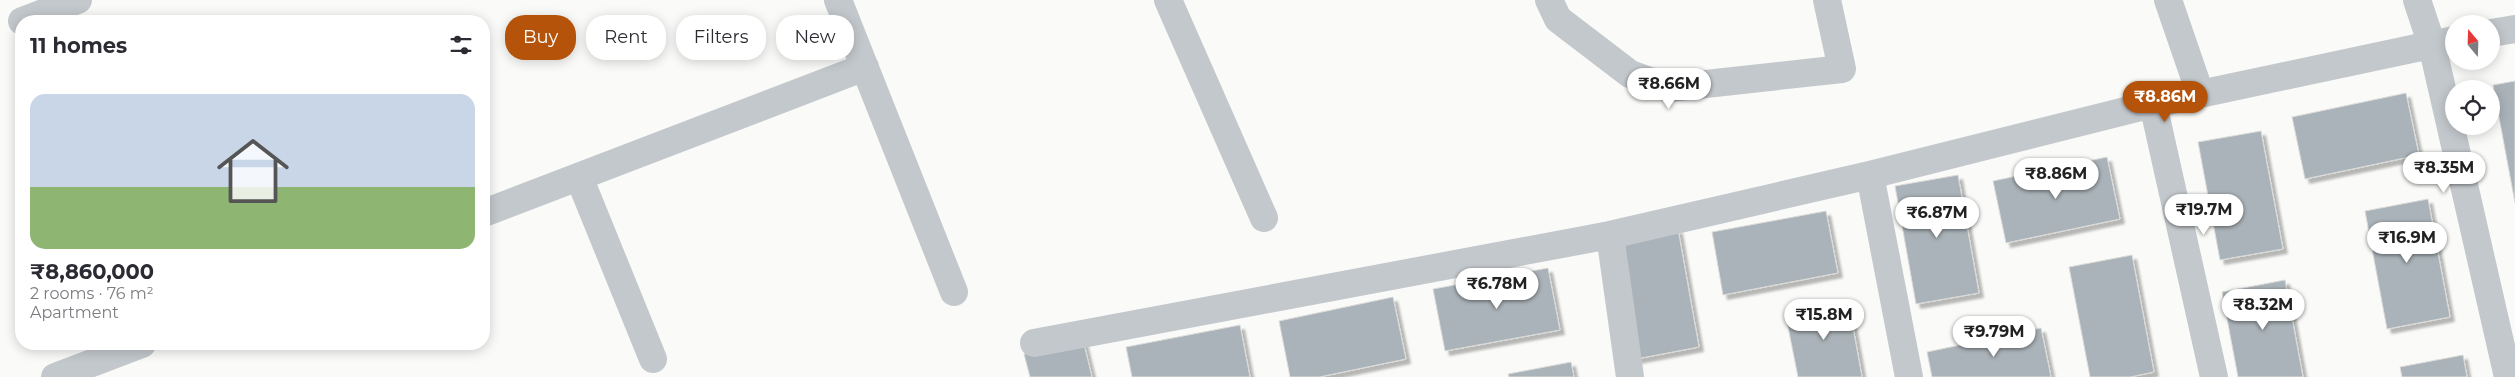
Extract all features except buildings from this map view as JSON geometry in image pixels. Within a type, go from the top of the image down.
[{"type":"street","points":[[38,15],[78,0]]},
{"type":"street","points":[[838,0],[954,292]]},
{"type":"street","points":[[1168,0],[1264,218]]},
{"type":"street","points":[[1549,0],[1558,19],[1630,74],[1670,88],[1842,69],[1827,0]]},
{"type":"street","points":[[2168,0],[2200,94]]},
{"type":"street","points":[[2417,0],[2443,42],[2508,377]]},
{"type":"street","points":[[0,30],[15,24]]},
{"type":"street","points":[[2500,32],[2515,29]]},
{"type":"street","points":[[1034,343],[1610,235],[1870,175],[2154,104],[2443,42]]},
{"type":"street","points":[[490,211],[865,67]]},
{"type":"street","points":[[2154,104],[2214,377]]},
{"type":"street","points":[[1870,175],[1909,377]]},
{"type":"street","points":[[579,177],[653,360]]},
{"type":"street","points":[[1610,235],[1630,377]]},
{"type":"street","points":[[55,377],[126,350]]}]
